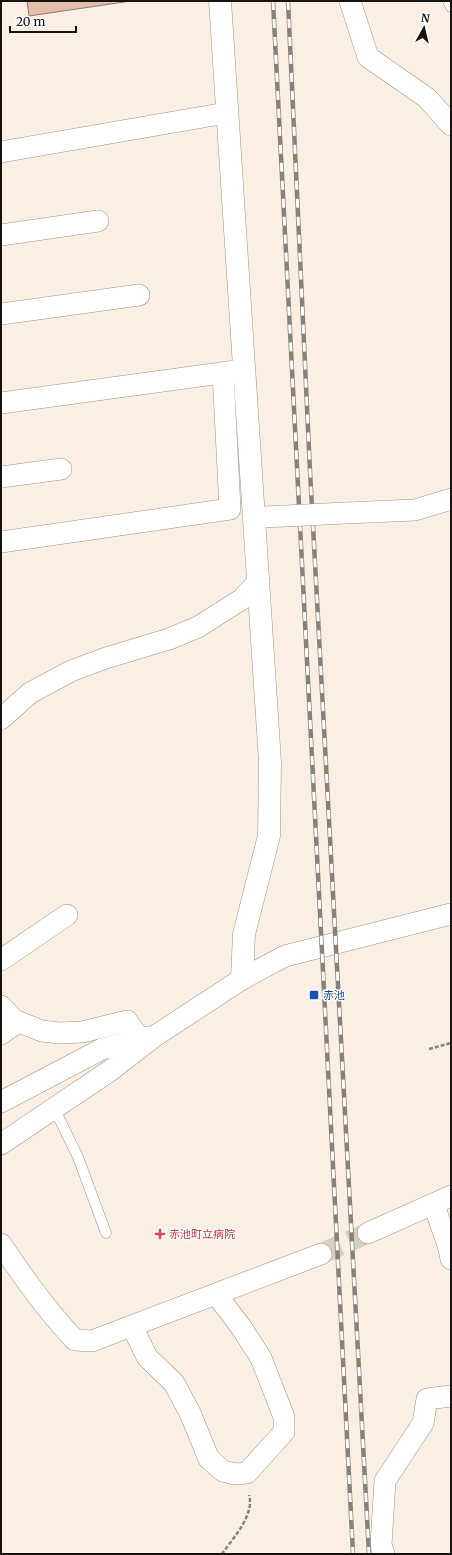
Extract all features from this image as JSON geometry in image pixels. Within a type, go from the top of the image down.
[{"type":"street","points":[[220,1],[226,113],[245,370],[259,517],[259,581],[270,762],[269,836],[244,934],[242,979]]},
{"type":"street","points":[[350,1],[368,57],[427,98],[451,125]]},
{"type":"street","points":[[1,152],[226,113]]},
{"type":"street","points":[[1,235],[98,221]]},
{"type":"street","points":[[1,314],[139,295]]},
{"type":"street","points":[[1,403],[245,370]]},
{"type":"street","points":[[1,542],[230,509],[223,373]]},
{"type":"street","points":[[1,477],[61,469]]},
{"type":"street","points":[[259,517],[415,510],[451,499]]},
{"type":"street","points":[[1,719],[30,693],[71,671],[106,658],[170,639],[198,627],[242,599],[259,581]]},
{"type":"street","points":[[1,1144],[111,1070],[147,1037],[242,979],[285,956],[451,914]]},
{"type":"street","points":[[1,960],[67,915]]},
{"type":"street","points":[[1,1006],[14,1020],[42,1030],[59,1033],[82,1032],[127,1021],[147,1037]]},
{"type":"street","points":[[1,1034],[18,1022]]},
{"type":"street","points":[[1,1102],[102,1049],[147,1037]]},
{"type":"street","points":[[368,1233],[442,1201],[451,1259]]},
{"type":"street","points":[[1,1244],[22,1276],[62,1327],[75,1340],[92,1341],[321,1254]]},
{"type":"street","points":[[132,1326],[147,1357],[174,1383],[190,1413],[209,1458],[223,1471],[235,1474],[247,1473],[284,1432],[284,1417],[261,1358],[241,1327],[216,1294]]},
{"type":"street","points":[[384,1554],[381,1545],[385,1482],[423,1423],[428,1399],[451,1396]]},
{"type":"lane","points":[[448,1],[451,7]]},
{"type":"lane","points":[[54,1108],[78,1157],[106,1233]]},
{"type":"path","points":[[429,1049],[451,1042]]},
{"type":"path","points":[[222,1554],[246,1518],[251,1502],[242,1473]]},
{"type":"building","points":[[27,1],[131,1],[29,16]]},
{"type":"tunnel","points":[[321,1254],[368,1233]]},
{"type":"railway","points":[[273,1],[353,1554]]},
{"type":"railway","points":[[288,1],[310,471],[369,1554]]},
{"type":"place","name":"赤池","points":[[314,995]]},
{"type":"place","name":"赤池町立病院","points":[[160,1234]]}]
